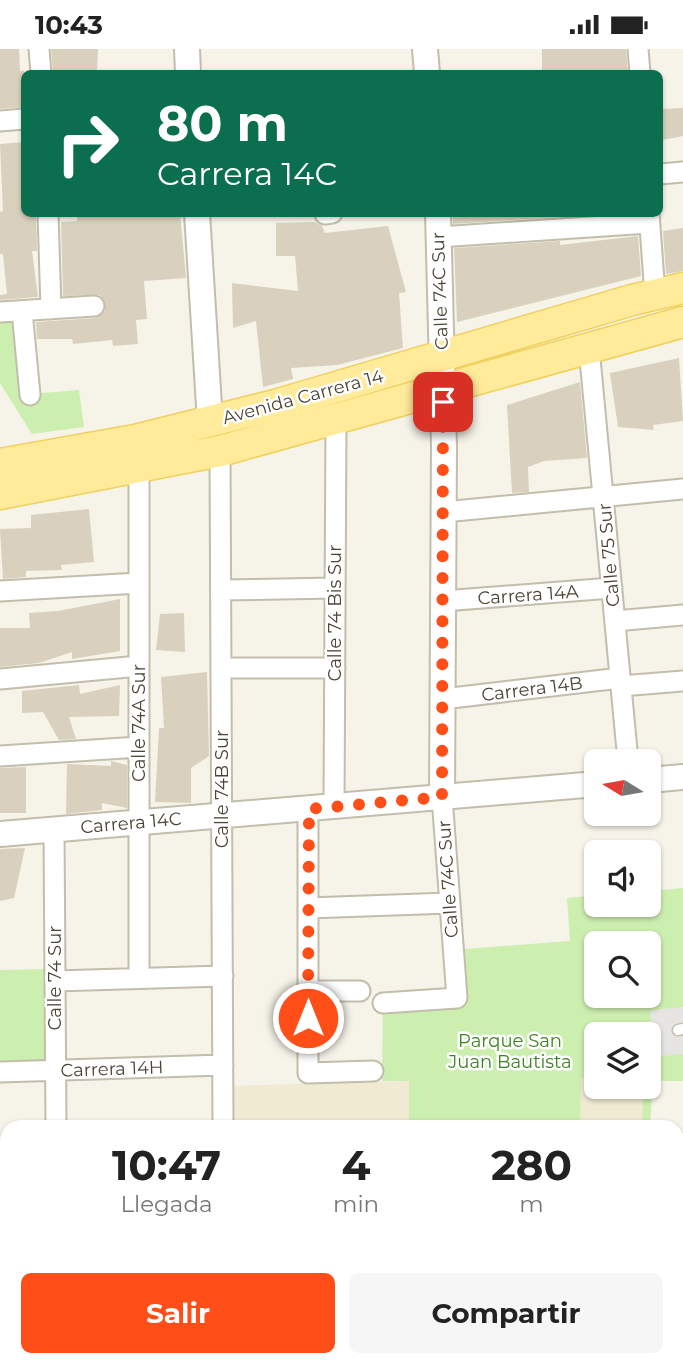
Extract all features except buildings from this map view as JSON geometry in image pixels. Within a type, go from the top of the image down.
[{"type":"main road","name":"Avenida Carrera 14","points":[[0,464],[135,440],[210,422],[442,358],[669,291]]},
{"type":"main road","name":"Avenida Carrera 14","points":[[0,494],[220,450],[683,322]]},
{"type":"street","points":[[39,49],[41,70]]},
{"type":"street","points":[[187,49],[188,70]]},
{"type":"street","points":[[425,49],[426,70]]},
{"type":"street","points":[[638,49],[640,70]]},
{"type":"street","points":[[0,121],[21,119]]},
{"type":"street","points":[[663,174],[683,172]]},
{"type":"street","points":[[48,217],[51,309]]},
{"type":"street","points":[[197,217],[210,422]]},
{"type":"street","points":[[438,225],[649,218],[669,291]]},
{"type":"street","name":"Calle 74C Sur","points":[[383,1003],[457,998],[442,797],[444,512],[438,225]]},
{"type":"street","points":[[0,312],[94,306]]},
{"type":"street","points":[[22,311],[30,394]]},
{"type":"street","name":"Calle 75 Sur","points":[[589,348],[627,749]]},
{"type":"street","name":"Calle 74 Bis Sur","points":[[334,806],[336,420]]},
{"type":"street","name":"Calle 74B Sur","points":[[220,450],[223,1120]]},
{"type":"street","name":"Calle 74A Sur","points":[[139,468],[139,978]]},
{"type":"street","points":[[444,512],[683,489]]},
{"type":"street","points":[[0,591],[139,583]]},
{"type":"street","points":[[221,590],[335,588]]},
{"type":"street","name":"Carrera 14A","points":[[443,601],[612,588]]},
{"type":"street","points":[[615,621],[683,615]]},
{"type":"street","points":[[0,679],[139,666]]},
{"type":"street","points":[[221,668],[335,668]]},
{"type":"street","name":"Carrera 14B","points":[[443,699],[621,682],[683,681]]},
{"type":"street","points":[[0,755],[139,747]]},
{"type":"street","points":[[662,779],[683,777]]},
{"type":"street","name":"Carrera 14C","points":[[0,834],[584,786]]},
{"type":"street","points":[[309,809],[308,1073],[373,1071]]},
{"type":"street","name":"Calle 74 Sur","points":[[54,830],[56,1120]]},
{"type":"street","points":[[308,908],[450,903]]},
{"type":"street","points":[[55,981],[223,976]]},
{"type":"street","points":[[308,991],[360,991]]},
{"type":"street","name":"Carrera 14H","points":[[0,1072],[223,1065]]},
{"type":"shaded area","points":[[683,1007],[683,1054],[661,1056],[661,1022],[651,1022],[650,1010]]},
{"type":"shaded area","points":[[581,1078],[584,1078],[584,1099],[643,1099],[642,1120],[580,1120]]},
{"type":"shaded area","points":[[409,1081],[409,1120],[231,1120],[230,1086]]},
{"type":"green space","points":[[23,318],[30,394],[79,390],[84,427],[32,434],[0,383],[0,319]]},
{"type":"green space","name":"Parque San Juan Bautista","points":[[683,888],[683,1081],[661,1081],[661,1022],[584,1022],[584,1078],[581,1078],[580,1120],[409,1120],[409,1081],[382,1081],[383,1003],[456,998],[453,950],[570,941],[567,898],[584,896],[584,917],[661,917],[661,890]]},
{"type":"green space","points":[[48,969],[48,1062],[0,1063],[0,970]]},
{"type":"green space","name":"Parque San Juan Bautista","points":[[643,1099],[652,1099],[650,1120],[642,1120]]},
{"type":"route","points":[[308,1018],[309,809],[442,797],[443,402]]}]
